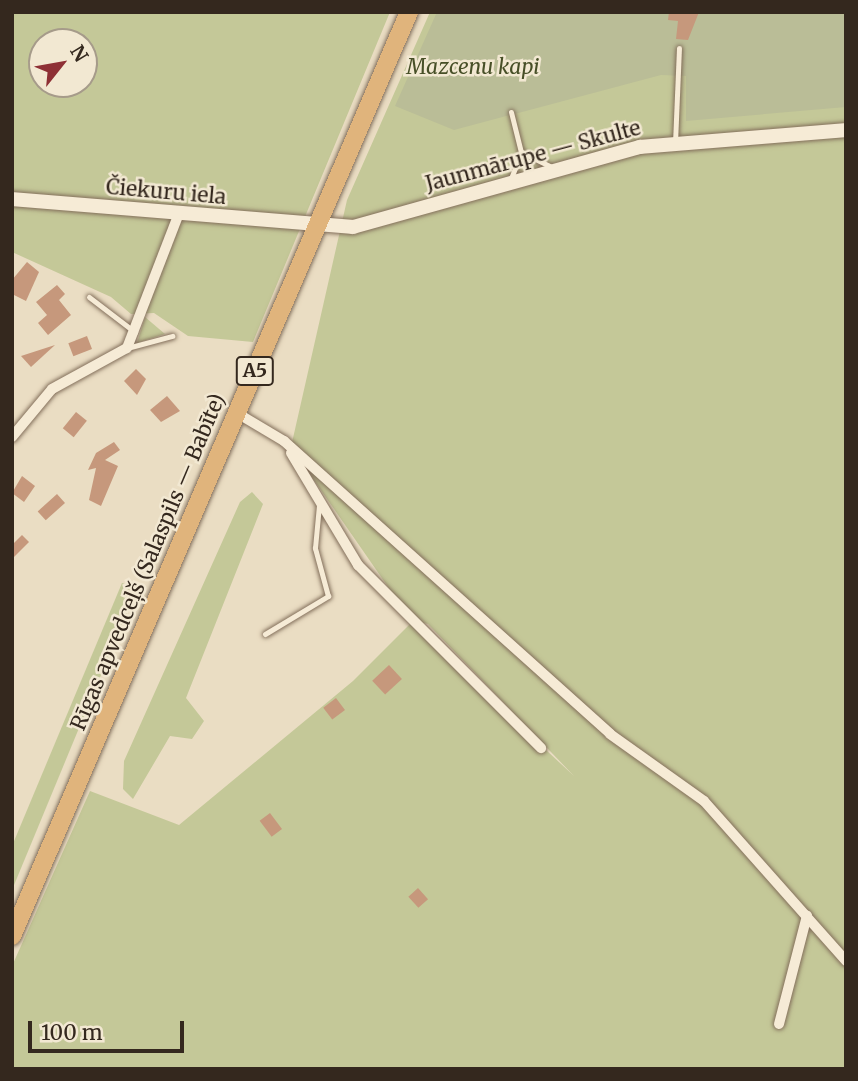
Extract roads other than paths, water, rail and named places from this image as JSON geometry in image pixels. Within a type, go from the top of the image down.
[{"type":"highway","name":"Rīgas apvedceļš (Salaspils — Babīte)","points":[[12,936],[409,12]]},
{"type":"main road","name":"Jaunmārupe — Skulte","points":[[316,228],[377,221],[554,169],[675,142],[846,130]]},
{"type":"main road","name":"Čiekuru iela","points":[[12,199],[316,228]]},
{"type":"street","points":[[12,437],[52,389],[127,348],[178,216]]},
{"type":"street","points":[[237,413],[284,441],[610,734],[704,800],[846,961]]},
{"type":"street","points":[[284,441],[319,505],[358,565],[541,748]]},
{"type":"street","points":[[779,1024],[807,916]]},
{"type":"lane","points":[[675,142],[679,48]]},
{"type":"lane","points":[[510,181],[522,152],[511,112]]},
{"type":"lane","points":[[522,152],[554,169]]},
{"type":"lane","points":[[89,297],[135,332]]},
{"type":"lane","points":[[127,348],[172,336]]},
{"type":"lane","points":[[265,634],[328,596],[315,548],[319,505]]},
{"type":"park label","name":"Mazcenu kapi","points":[[473,67]]}]
